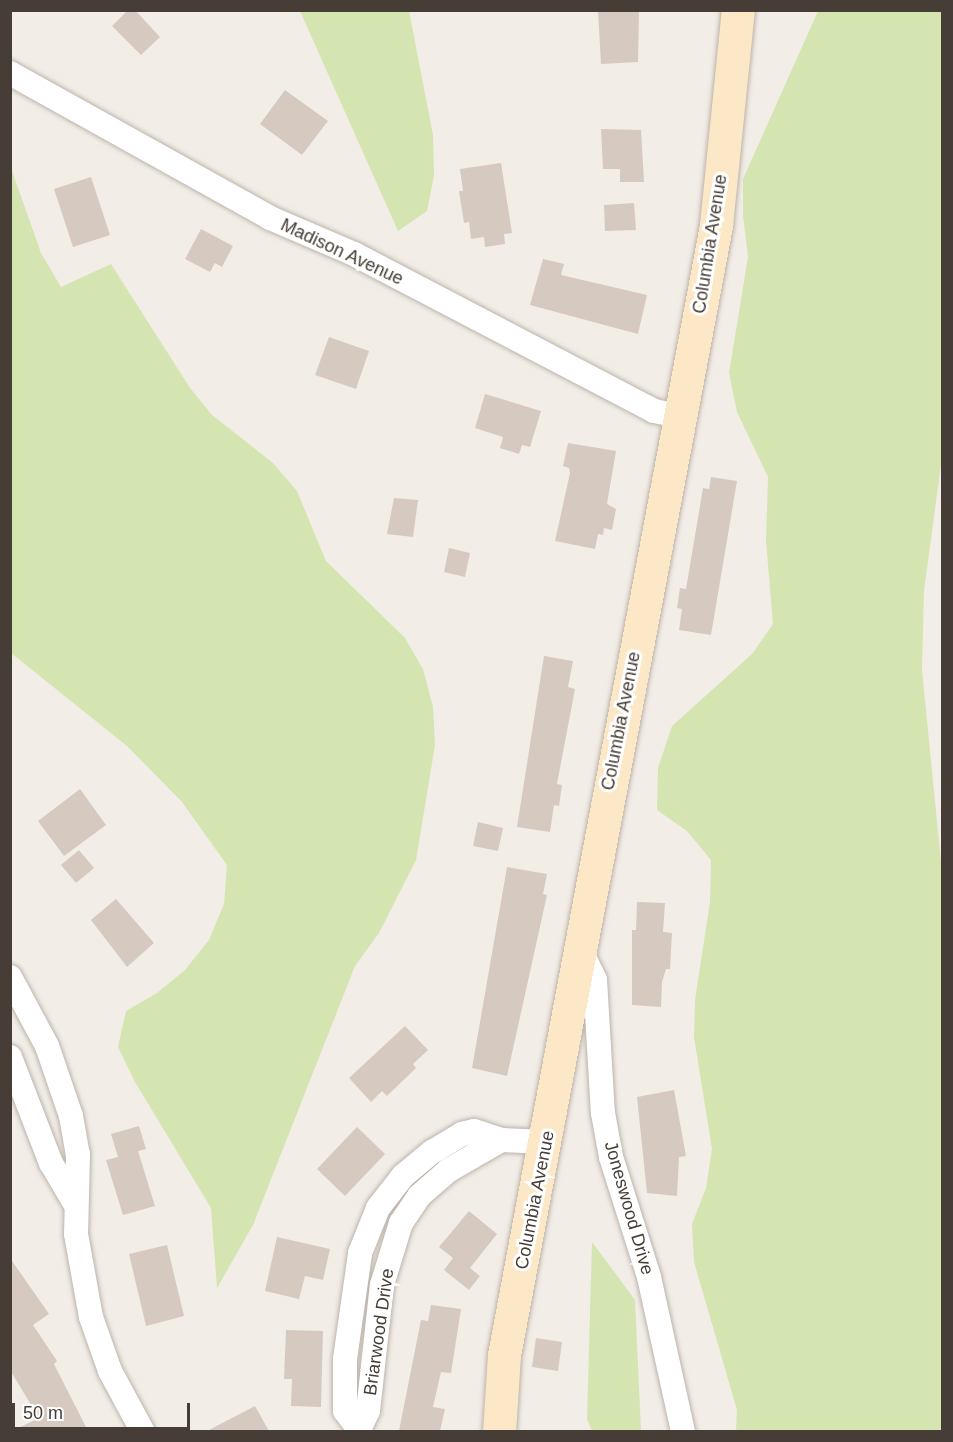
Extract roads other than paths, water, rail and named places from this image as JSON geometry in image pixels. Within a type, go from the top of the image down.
[{"type":"street","name":"Columbia Avenue","points":[[500,1431],[504,1355],[546,1142],[610,775],[716,225],[738,10]]},
{"type":"street","name":"Madison Avenue","points":[[10,73],[270,218],[354,254],[654,411],[680,416]]},
{"type":"street","name":"Joneswood Drive","points":[[580,949],[595,980],[603,1113],[611,1157],[649,1277],[683,1431]]},
{"type":"street","points":[[10,977],[47,1046],[71,1116],[78,1154],[74,1202],[91,1317],[110,1371],[143,1431]]},
{"type":"street","points":[[10,1057],[51,1163],[74,1202]]},
{"type":"street","name":"Briarwood Drive","points":[[358,1430],[369,1411],[382,1284],[401,1223],[420,1196],[448,1170],[501,1140],[546,1142]]}]
